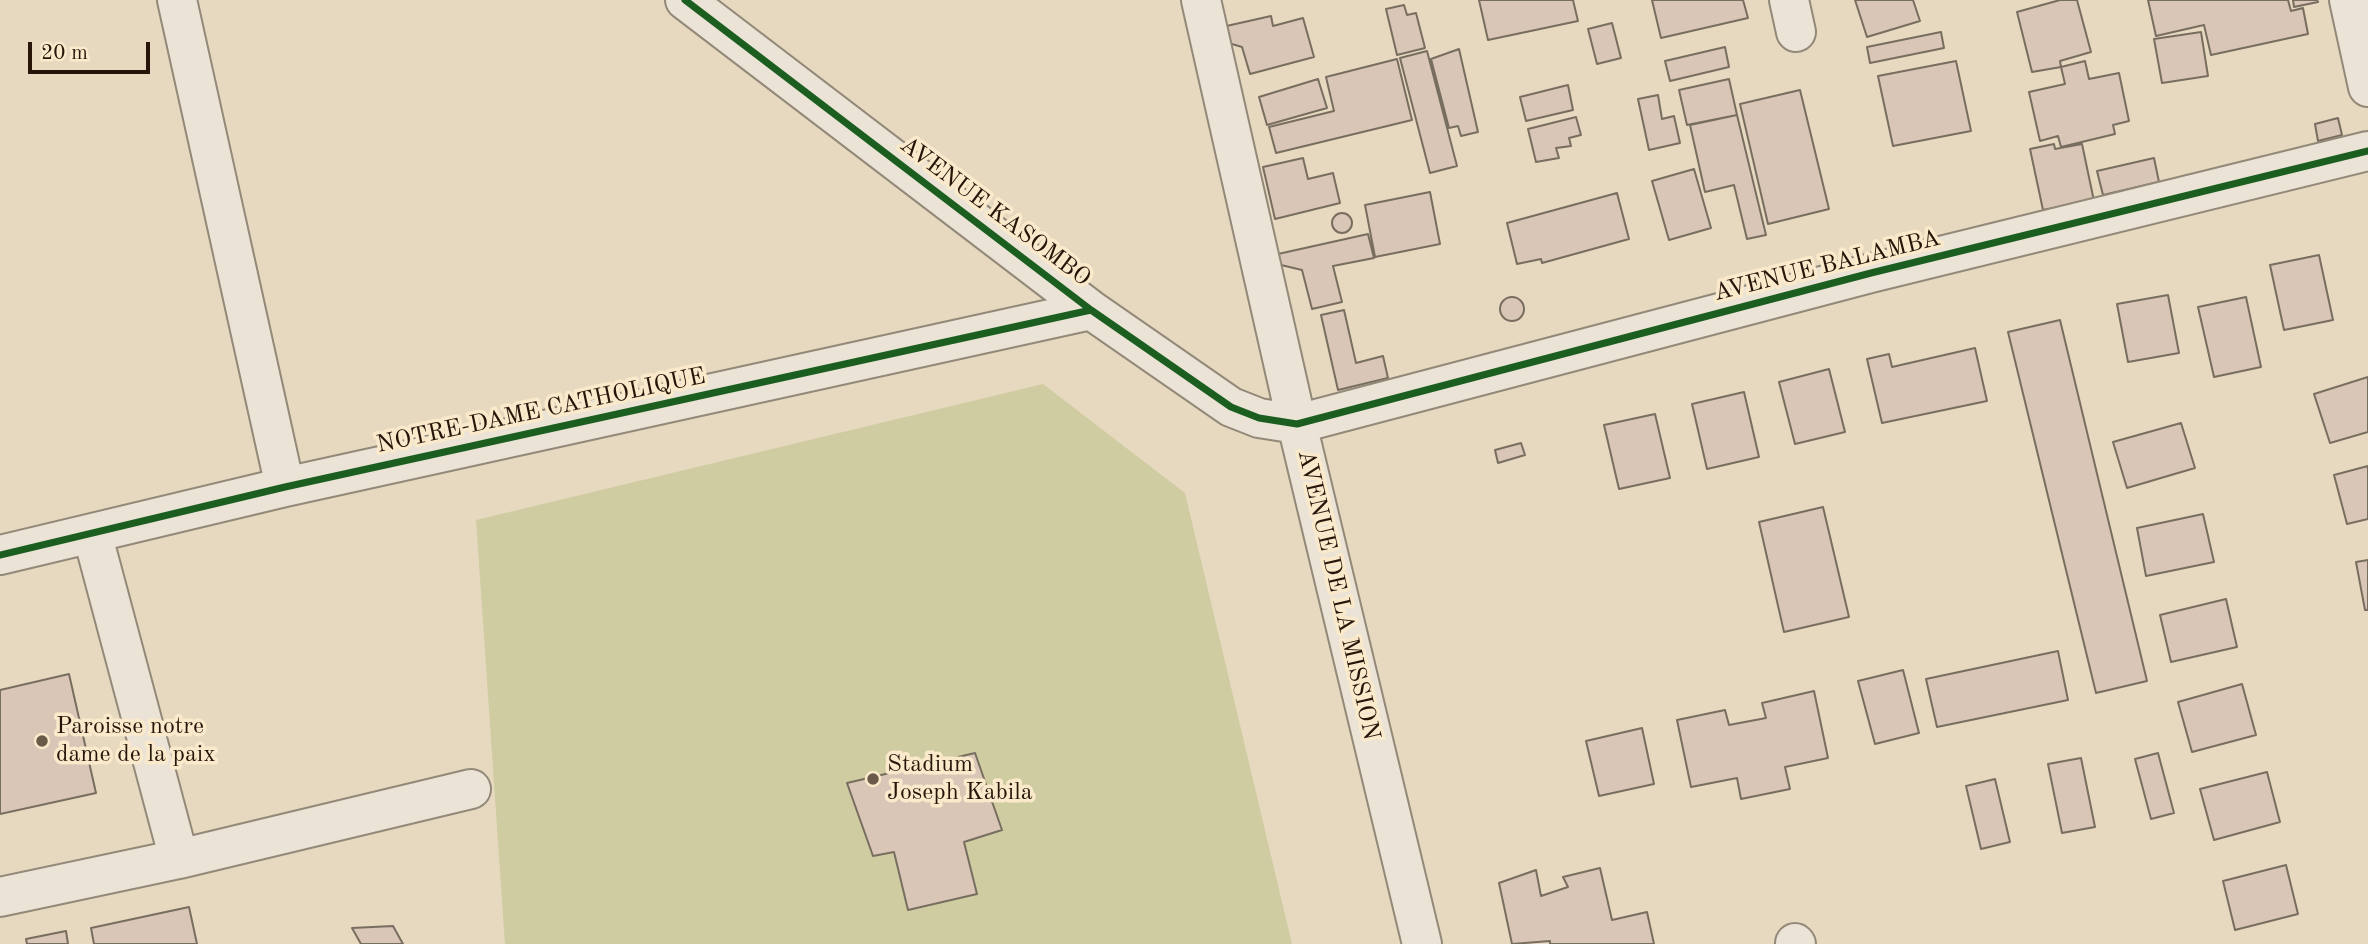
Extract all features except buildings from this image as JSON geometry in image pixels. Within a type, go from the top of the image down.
[{"type":"street","points":[[177,0],[285,487]]},
{"type":"street","name":"AVENUE KASOMBO","points":[[684,0],[1091,310],[1231,407],[1259,418],[1297,424]]},
{"type":"street","name":"AVENUE DE LA MISSION","points":[[1201,0],[1297,424],[1422,944]]},
{"type":"street","points":[[2349,0],[2368,87]]},
{"type":"street","name":"AVENUE BALAMBA","points":[[1297,424],[1871,273],[2368,151]]},
{"type":"street","name":"NOTRE-DAME CATHOLIQUE","points":[[0,555],[285,487],[1091,310]]},
{"type":"street","points":[[92,533],[179,859]]},
{"type":"street","points":[[0,897],[179,859],[471,789]]},
{"type":"shaded area","name":"Stadium Joseph Kabila","points":[[1043,384],[1185,493],[1292,944],[505,944],[476,520]]},
{"type":"cycle path","points":[[685,0],[1091,310],[1231,407],[1259,418],[1297,424],[1871,273],[2368,151]]},
{"type":"cycle path","points":[[0,555],[285,487],[1091,310]]},
{"type":"place","name":"Paroisse notre dame de la paix","points":[[42,741]]},
{"type":"place","name":"Stadium Joseph Kabila","points":[[873,779]]}]
